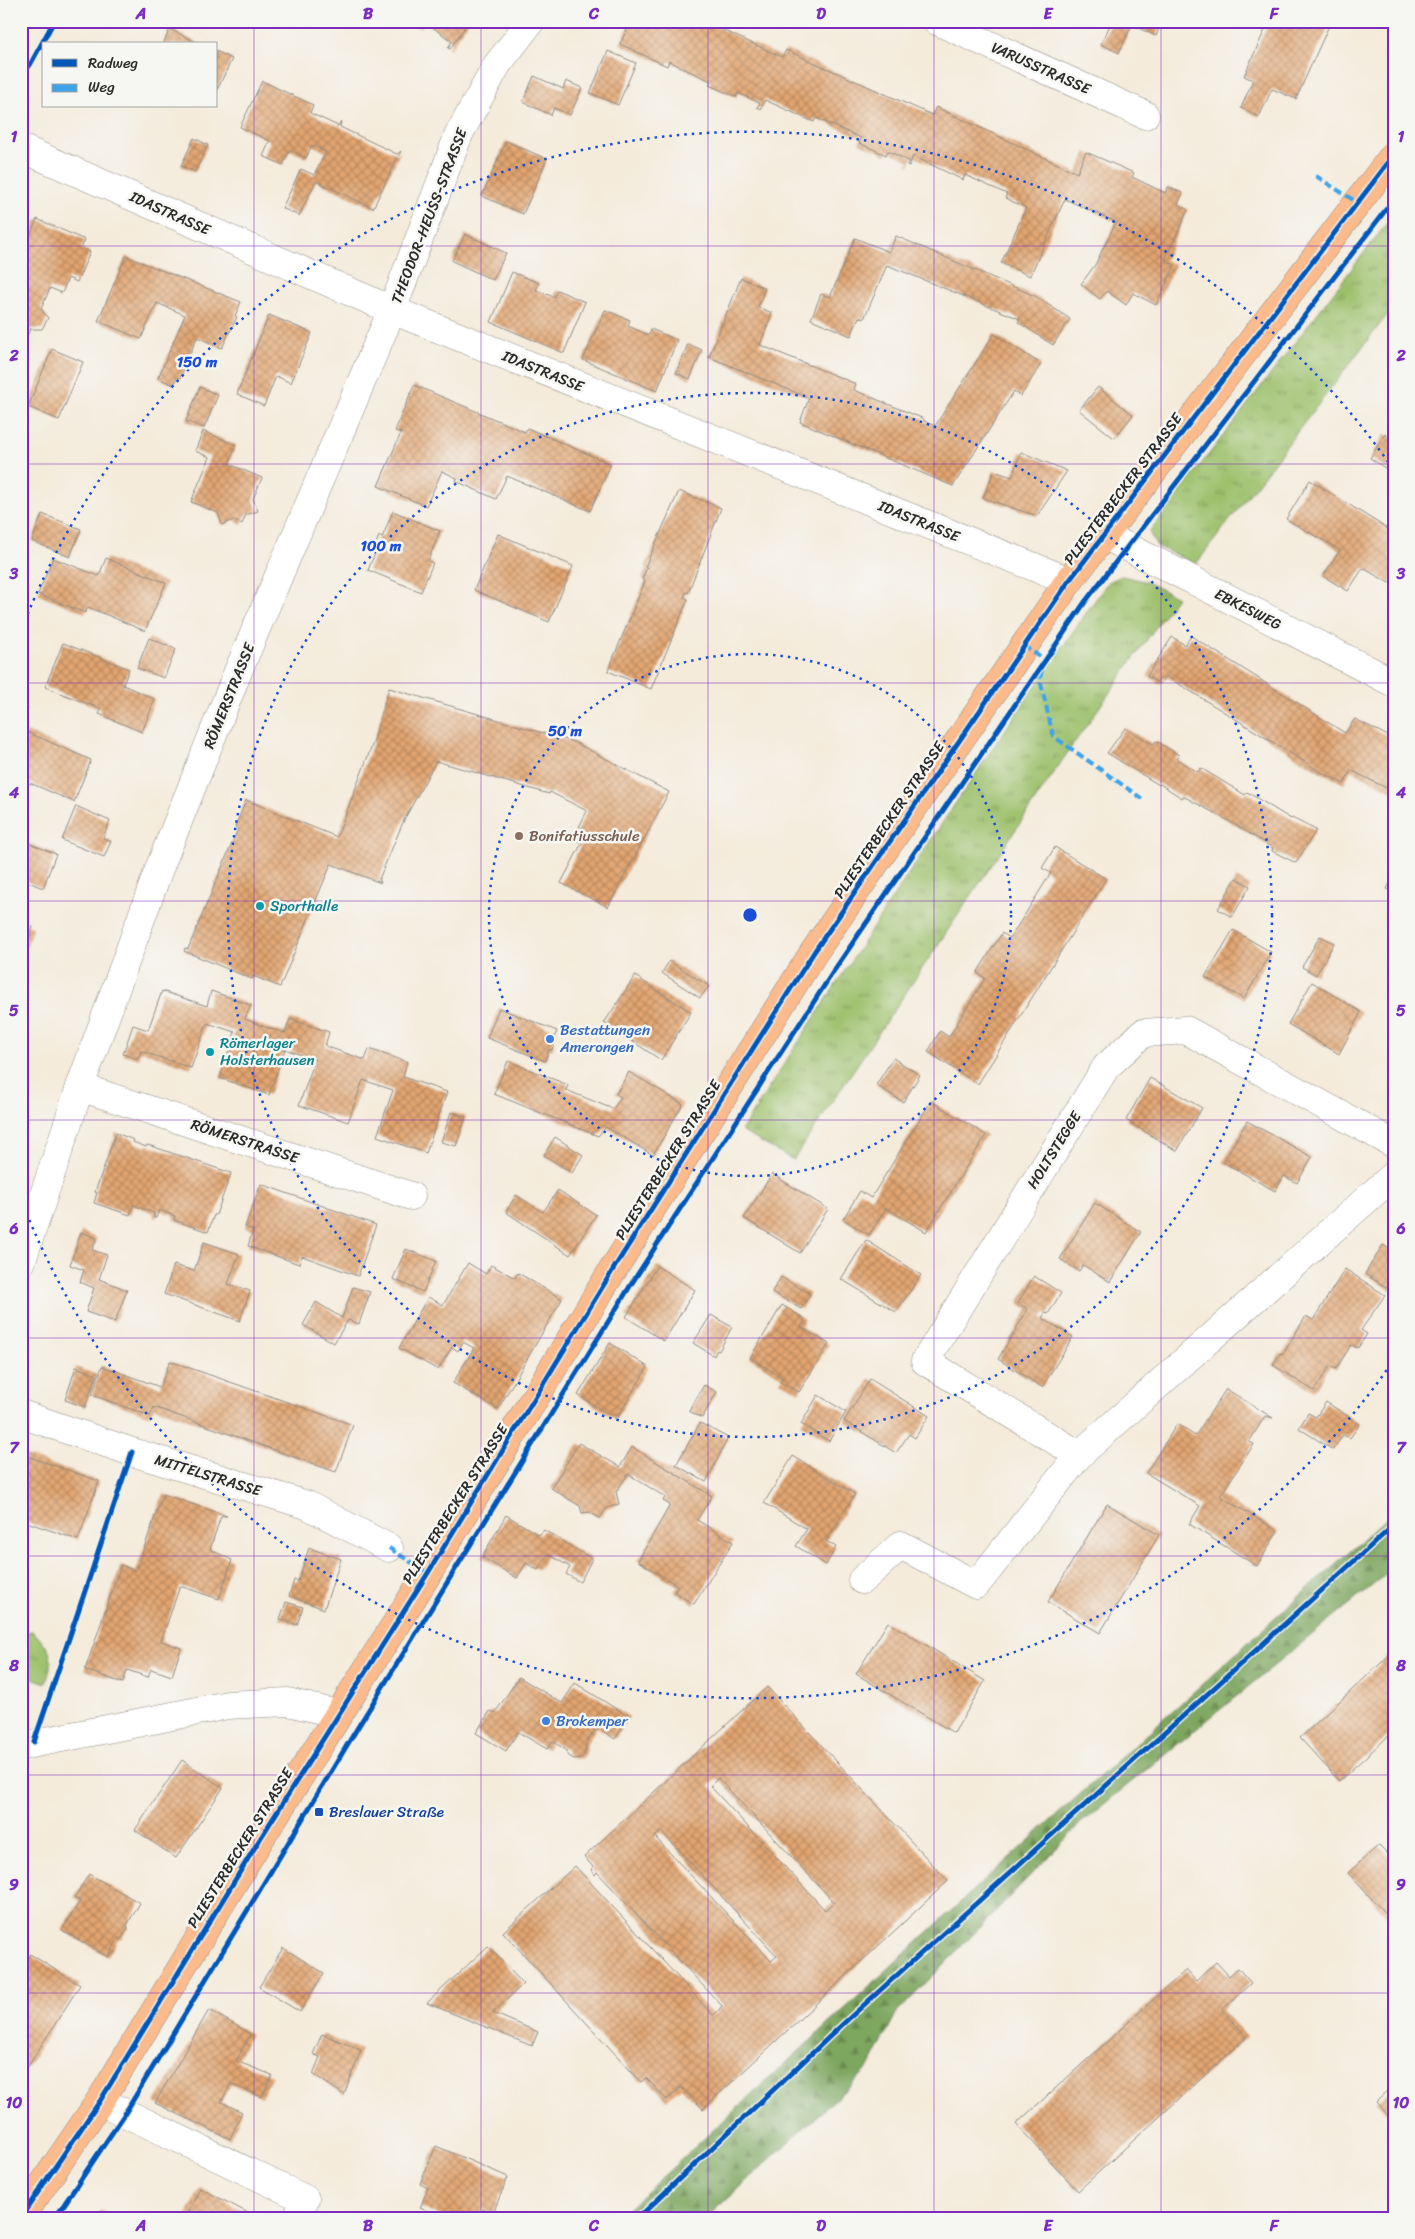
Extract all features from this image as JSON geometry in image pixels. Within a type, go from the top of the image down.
[{"type":"main road","name":"PLIESTERBECKER STRASSE","points":[[21,2217],[100,2101],[614,1268],[814,952],[1069,581],[1394,155]]},
{"type":"street","name":"THEODOR-HEUSS-STRASSE","points":[[392,310],[459,134],[497,65],[530,21]]},
{"type":"street","name":"VARUSSTRASSE","points":[[936,21],[1145,115]]},
{"type":"street","name":"IDASTRASSE","points":[[21,148],[392,310],[1069,581]]},
{"type":"street","name":"RÖMERSTRASSE","points":[[21,1262],[80,1086],[158,869],[239,669],[392,310]]},
{"type":"street","name":"EBKESWEG","points":[[1104,534],[1394,682]]},
{"type":"street","name":"HOLTSTEGGE","points":[[1079,1454],[925,1361],[1106,1067],[1143,1033],[1186,1030],[1394,1144]]},
{"type":"street","name":"RÖMERSTRASSE","points":[[80,1086],[411,1196]]},
{"type":"street","points":[[862,1580],[901,1545],[976,1585],[1079,1454],[1394,1175]]},
{"type":"street","name":"MITTELSTRASSE","points":[[21,1414],[132,1452],[307,1505],[389,1548]]},
{"type":"street","points":[[21,1746],[228,1705],[288,1702],[338,1714]]},
{"type":"street","points":[[100,2101],[305,2199],[297,2218]]},
{"type":"green space","points":[[1394,214],[1394,306],[1196,564],[1157,546],[1149,532]]},
{"type":"green space","points":[[1122,576],[1144,581],[1177,597],[1070,749],[793,1160],[741,1131],[876,923],[1013,718],[1108,582]]},
{"type":"green space","points":[[1394,1511],[1394,1568],[1081,1823],[896,2014],[868,2069],[706,2218],[618,2218],[965,1898]]},
{"type":"green space","points":[[33,1631],[48,1649],[51,1660],[50,1666],[46,1683],[32,1678],[21,1695],[21,1633]]},
{"type":"building","points":[[410,21],[469,21],[450,49],[448,48],[452,41],[425,22],[420,28]]},
{"type":"building","points":[[631,21],[703,21],[782,57],[786,50],[932,115],[936,107],[1077,173],[1086,152],[1134,173],[1132,177],[1165,193],[1168,187],[1183,193],[1178,204],[1188,210],[1165,260],[1175,265],[1156,305],[1133,293],[1126,305],[1107,291],[1100,299],[1081,284],[1095,265],[1116,222],[1065,199],[1030,276],[1001,263],[1026,208],[1005,198],[1007,194],[965,175],[963,180],[913,156],[909,166],[907,165],[909,161],[888,151],[886,155],[859,143],[861,138],[816,118],[814,122],[765,100],[761,109],[757,107],[760,103],[738,93],[736,97],[709,85],[711,81],[669,61],[667,66],[620,44]]},
{"type":"building","points":[[1112,21],[1162,21],[1156,36],[1132,25],[1119,53],[1101,44]]},
{"type":"building","points":[[1269,21],[1331,21],[1296,99],[1272,89],[1259,117],[1241,108],[1253,80],[1244,76]]},
{"type":"building","points":[[170,29],[196,42],[164,42]]},
{"type":"building","points":[[608,51],[636,63],[618,105],[590,93]]},
{"type":"building","points":[[218,52],[232,59],[218,88]]},
{"type":"building","points":[[534,76],[563,89],[566,81],[582,88],[570,115],[554,108],[551,115],[523,102]]},
{"type":"building","points":[[262,81],[313,105],[310,113],[338,126],[341,122],[340,127],[397,154],[401,151],[373,208],[316,181],[299,216],[282,208],[301,169],[314,175],[326,152],[312,145],[306,158],[290,150],[283,165],[263,156],[270,141],[240,127]]},
{"type":"building","points":[[194,138],[208,145],[195,172],[181,166]]},
{"type":"building","points":[[506,141],[547,159],[523,214],[482,196]]},
{"type":"building","points":[[37,219],[85,240],[81,248],[90,252],[77,282],[68,278],[62,293],[50,288],[41,309],[48,318],[42,329],[30,329],[23,346],[21,257]]},
{"type":"building","points":[[465,234],[506,253],[493,280],[452,261]]},
{"type":"building","points":[[896,236],[1035,296],[1070,319],[1053,345],[1018,322],[1020,319],[887,265],[864,319],[859,317],[851,336],[811,319],[821,294],[830,297],[855,238],[889,252]]},
{"type":"building","points":[[126,256],[241,302],[235,316],[237,317],[222,348],[197,337],[180,378],[177,377],[174,385],[158,378],[185,315],[157,303],[141,339],[98,321]]},
{"type":"building","points":[[512,272],[539,283],[536,290],[554,297],[557,290],[585,302],[564,353],[491,322]]},
{"type":"building","points":[[741,278],[765,288],[758,307],[772,313],[760,345],[856,384],[854,390],[924,419],[924,421],[935,426],[994,334],[1041,364],[1021,396],[1014,391],[953,486],[800,422],[809,398],[709,357]]},
{"type":"building","points":[[605,310],[630,320],[628,326],[649,335],[651,329],[677,340],[657,391],[583,360]]},
{"type":"building","points":[[269,315],[312,333],[291,383],[276,376],[264,406],[237,394]]},
{"type":"building","points":[[688,344],[702,350],[690,379],[676,373]]},
{"type":"building","points":[[52,349],[83,362],[59,420],[28,407]]},
{"type":"building","points":[[414,385],[525,432],[527,428],[611,464],[590,511],[507,476],[496,499],[456,481],[457,478],[442,471],[426,506],[378,486],[401,433],[395,431]]},
{"type":"building","points":[[200,387],[218,395],[204,428],[186,421]]},
{"type":"building","points":[[1098,387],[1133,415],[1114,438],[1079,410]]},
{"type":"building","points":[[203,431],[236,445],[229,464],[262,478],[253,499],[258,511],[246,515],[242,524],[233,520],[222,525],[218,513],[191,502],[210,457],[195,451]]},
{"type":"building","points":[[1385,434],[1394,440],[1394,474],[1370,458]]},
{"type":"building","points":[[1021,452],[1067,471],[1037,516],[983,498],[994,471],[1012,477]]},
{"type":"building","points":[[1310,480],[1394,533],[1394,583],[1390,581],[1389,583],[1363,568],[1348,591],[1323,576],[1340,550],[1286,519]]},
{"type":"building","points":[[679,491],[721,508],[688,593],[686,592],[684,597],[688,599],[651,689],[608,671],[645,581],[642,579],[647,567],[645,567]]},
{"type":"building","points":[[393,511],[440,531],[428,561],[433,563],[421,592],[368,570],[376,551],[374,549],[379,536],[382,538]]},
{"type":"building","points":[[42,514],[81,529],[70,557],[32,541]]},
{"type":"building","points":[[498,534],[573,566],[549,622],[474,590]]},
{"type":"building","points":[[53,558],[99,576],[106,558],[166,583],[145,631],[88,607],[85,613],[38,594]]},
{"type":"building","points":[[1191,636],[1345,733],[1355,719],[1394,739],[1394,792],[1351,770],[1344,784],[1321,772],[1166,676],[1160,684],[1147,676],[1172,637],[1185,645]]},
{"type":"building","points":[[149,638],[176,649],[164,678],[137,668]]},
{"type":"building","points":[[63,643],[129,669],[123,685],[155,699],[142,732],[99,714],[101,709],[45,687]]},
{"type":"building","points":[[389,688],[574,742],[669,792],[608,907],[561,883],[582,843],[573,839],[587,811],[550,792],[549,794],[436,761],[404,820],[379,879],[381,883],[331,864],[280,987],[253,976],[252,979],[184,951],[185,948],[188,949],[238,829],[235,827],[246,800],[337,837],[373,743]]},
{"type":"building","points":[[21,705],[27,708],[21,722]]},
{"type":"building","points":[[1125,728],[1153,744],[1156,741],[1179,755],[1176,759],[1198,772],[1201,768],[1245,795],[1247,792],[1291,819],[1316,830],[1296,863],[1272,851],[1273,848],[1229,821],[1183,796],[1182,798],[1107,753]]},
{"type":"building","points":[[27,732],[91,760],[74,802],[30,783],[26,787],[21,785],[21,745]]},
{"type":"building","points":[[76,806],[110,821],[103,838],[111,841],[104,857],[62,840]]},
{"type":"building","points":[[26,842],[56,854],[43,888],[21,879],[21,849]]},
{"type":"building","points":[[1055,847],[1106,879],[978,1084],[928,1052],[940,1031],[949,1037],[985,978],[977,973],[1002,933],[1010,938],[1051,873],[1042,868]]},
{"type":"building","points":[[1394,875],[1394,892],[1387,889]]},
{"type":"building","points":[[1236,878],[1250,886],[1232,917],[1218,909]]},
{"type":"building","points":[[21,923],[33,927],[22,960],[21,960]]},
{"type":"building","points":[[1233,930],[1271,952],[1244,999],[1205,977]]},
{"type":"building","points":[[1320,936],[1334,943],[1316,975],[1302,967]]},
{"type":"building","points":[[669,961],[709,986],[700,998],[662,973]]},
{"type":"building","points":[[635,976],[691,1012],[661,1060],[604,1023]]},
{"type":"building","points":[[1312,982],[1361,1012],[1339,1054],[1288,1024]]},
{"type":"building","points":[[162,991],[207,1006],[211,991],[251,1005],[245,1019],[265,1027],[285,1033],[290,1019],[329,1032],[325,1046],[365,1060],[369,1049],[407,1062],[403,1077],[447,1092],[426,1153],[377,1136],[393,1090],[363,1080],[348,1122],[299,1105],[315,1060],[285,1049],[269,1095],[220,1078],[235,1032],[207,1023],[191,1068],[141,1051],[138,1059],[123,1054],[133,1025],[148,1030]]},
{"type":"building","points":[[499,1008],[557,1031],[552,1043],[554,1044],[552,1050],[549,1049],[545,1061],[487,1038]]},
{"type":"building","points":[[893,1058],[920,1075],[903,1102],[876,1085]]},
{"type":"building","points":[[508,1061],[568,1085],[566,1090],[613,1109],[621,1097],[616,1094],[629,1072],[683,1104],[653,1155],[606,1127],[598,1136],[494,1094]]},
{"type":"building","points":[[1150,1078],[1202,1108],[1177,1151],[1126,1120]]},
{"type":"building","points":[[931,1101],[986,1135],[926,1232],[886,1208],[869,1235],[843,1219],[860,1191],[871,1198]]},
{"type":"building","points":[[451,1112],[466,1117],[456,1146],[441,1142]]},
{"type":"building","points":[[1247,1121],[1312,1157],[1297,1183],[1284,1176],[1275,1191],[1223,1162]]},
{"type":"building","points":[[116,1133],[146,1147],[147,1145],[151,1146],[231,1173],[208,1232],[174,1220],[175,1216],[159,1210],[156,1218],[154,1218],[154,1213],[133,1205],[130,1215],[94,1203],[97,1193],[95,1192]]},
{"type":"building","points":[[555,1137],[583,1155],[572,1173],[544,1155]]},
{"type":"building","points":[[772,1174],[828,1209],[800,1253],[744,1218]]},
{"type":"building","points":[[261,1184],[376,1225],[358,1276],[302,1256],[299,1264],[248,1246],[253,1230],[245,1227]]},
{"type":"building","points":[[558,1190],[596,1215],[570,1255],[506,1212],[516,1195],[543,1212]]},
{"type":"building","points":[[1095,1203],[1141,1232],[1110,1282],[1083,1265],[1079,1271],[1060,1259]]},
{"type":"building","points":[[81,1232],[97,1238],[92,1250],[107,1255],[99,1279],[127,1290],[115,1322],[86,1312],[94,1288],[80,1282],[84,1270],[70,1265]]},
{"type":"building","points":[[866,1240],[921,1275],[896,1312],[841,1279]]},
{"type":"building","points":[[204,1242],[239,1254],[228,1284],[250,1291],[240,1321],[164,1294],[174,1265],[194,1271]]},
{"type":"building","points":[[1383,1245],[1394,1252],[1394,1292],[1365,1274]]},
{"type":"building","points":[[406,1249],[436,1261],[423,1292],[393,1279]]},
{"type":"building","points":[[468,1263],[486,1274],[491,1265],[515,1278],[518,1273],[562,1299],[498,1409],[453,1383],[474,1348],[463,1342],[458,1351],[452,1347],[438,1370],[399,1348],[428,1297],[443,1305]]},
{"type":"building","points":[[657,1266],[695,1290],[664,1341],[626,1317]]},
{"type":"building","points":[[1345,1269],[1385,1295],[1361,1330],[1367,1334],[1358,1348],[1351,1345],[1336,1369],[1330,1366],[1314,1391],[1273,1365],[1280,1353],[1283,1354],[1306,1316],[1313,1320]]},
{"type":"building","points":[[1034,1276],[1061,1293],[1048,1314],[1045,1313],[1042,1318],[1073,1337],[1042,1387],[998,1359],[1028,1309],[1018,1303]]},
{"type":"building","points":[[781,1277],[810,1294],[801,1309],[772,1292]]},
{"type":"building","points":[[353,1287],[370,1292],[359,1324],[348,1320],[334,1343],[303,1325],[316,1302],[342,1318]]},
{"type":"building","points":[[782,1305],[805,1319],[801,1327],[829,1344],[799,1392],[780,1382],[783,1378],[750,1358]]},
{"type":"building","points":[[711,1315],[732,1327],[719,1351],[717,1350],[714,1356],[693,1343]]},
{"type":"building","points":[[610,1343],[648,1367],[616,1419],[578,1395]]},
{"type":"building","points":[[170,1361],[353,1425],[336,1472],[154,1407],[150,1416],[92,1395],[102,1366],[160,1387]]},
{"type":"building","points":[[76,1367],[97,1375],[85,1407],[65,1400]]},
{"type":"building","points":[[870,1379],[929,1416],[915,1438],[909,1434],[896,1453],[844,1421]]},
{"type":"building","points":[[704,1385],[717,1392],[702,1418],[689,1411]]},
{"type":"building","points":[[1226,1389],[1273,1418],[1265,1416],[1249,1442],[1254,1444],[1220,1496],[1278,1531],[1257,1566],[1189,1524],[1200,1506],[1146,1473],[1177,1424],[1195,1436]]},
{"type":"building","points":[[818,1395],[846,1412],[829,1441],[801,1424]]},
{"type":"building","points":[[1326,1402],[1360,1424],[1350,1438],[1343,1435],[1333,1450],[1299,1428],[1308,1413],[1316,1417]]},
{"type":"building","points":[[700,1423],[728,1438],[706,1482],[676,1465]]},
{"type":"building","points":[[579,1443],[620,1467],[632,1447],[712,1496],[697,1520],[733,1542],[694,1604],[674,1592],[678,1586],[638,1561],[670,1505],[663,1501],[665,1497],[628,1474],[616,1492],[619,1504],[607,1508],[600,1518],[589,1512],[582,1513],[580,1506],[551,1488]]},
{"type":"building","points":[[21,1454],[99,1481],[78,1540],[21,1520]]},
{"type":"building","points":[[793,1456],[855,1494],[826,1541],[836,1547],[826,1565],[796,1546],[807,1529],[764,1503]]},
{"type":"building","points":[[163,1494],[227,1516],[221,1516],[210,1549],[232,1560],[219,1599],[180,1586],[161,1641],[181,1648],[172,1676],[151,1669],[148,1677],[127,1670],[123,1683],[85,1670],[121,1565],[136,1571]]},
{"type":"building","points":[[1107,1504],[1159,1535],[1100,1633],[1048,1602]]},
{"type":"building","points":[[506,1515],[539,1535],[544,1530],[592,1559],[580,1582],[566,1574],[570,1567],[548,1554],[538,1570],[526,1563],[517,1578],[482,1557]]},
{"type":"building","points":[[309,1548],[341,1559],[324,1609],[289,1596],[294,1580],[298,1581]]},
{"type":"building","points":[[286,1602],[303,1607],[297,1625],[280,1619]]},
{"type":"building","points":[[888,1622],[985,1681],[954,1733],[856,1674]]},
{"type":"building","points":[[1394,1651],[1394,1731],[1339,1781],[1300,1738]]},
{"type":"building","name":"Brokemper","points":[[519,1677],[562,1703],[575,1683],[629,1717],[615,1739],[597,1727],[585,1746],[586,1751],[582,1758],[574,1759],[567,1755],[566,1750],[552,1741],[547,1749],[518,1732],[506,1751],[476,1733],[490,1711],[495,1713]]},
{"type":"building","points":[[767,1687],[948,1881],[703,2109],[681,2087],[667,2100],[646,2078],[641,2082],[503,1932],[575,1866],[713,2015],[717,2012],[722,2006],[597,1872],[595,1875],[591,1870],[593,1867],[584,1857]],"holes":[[[718,1778],[834,1902],[825,1910],[710,1786]],[[661,1831],[777,1956],[771,1961],[655,1837]]]},
{"type":"building","points":[[182,1760],[223,1788],[176,1858],[135,1830]]},
{"type":"building","points":[[1379,1845],[1394,1860],[1394,1923],[1348,1873]]},
{"type":"building","points":[[89,1874],[140,1903],[127,1925],[128,1928],[122,1938],[118,1939],[108,1957],[62,1930],[80,1901],[74,1898]]},
{"type":"building","points":[[488,1946],[523,1984],[493,2013],[538,2032],[532,2046],[427,2003]]},
{"type":"building","points":[[283,1948],[324,1973],[300,2012],[259,1987]]},
{"type":"building","points":[[30,1954],[80,1985],[27,2068],[21,2065],[21,1968]]},
{"type":"building","points":[[1216,1962],[1229,1976],[1238,1968],[1251,1983],[1222,2010],[1247,2037],[1078,2191],[1016,2124],[1186,1970],[1196,1981]]},
{"type":"building","points":[[209,2010],[251,2034],[236,2061],[272,2075],[262,2097],[231,2084],[221,2102],[242,2112],[230,2139],[155,2103]]},
{"type":"building","points":[[322,2034],[361,2050],[344,2095],[313,2074],[320,2057],[313,2054]]},
{"type":"building","points":[[1394,2085],[1394,2118],[1392,2120],[1376,2102]]},
{"type":"building","points":[[436,2146],[508,2177],[493,2213],[483,2209],[480,2218],[444,2218],[420,2208],[428,2188],[420,2184]]},
{"type":"building","points":[[200,2188],[254,2216],[253,2218],[186,2218]]},
{"type":"building","points":[[101,2210],[117,2218],[97,2218]]},
{"type":"marked path","points":[[1316,176],[1358,203]]},
{"type":"marked path","points":[[1024,645],[1044,660],[1040,679],[1053,736],[1144,800]]},
{"type":"marked path","points":[[389,1548],[428,1573]]},
{"type":"cycle path","points":[[43,42],[54,21]]},
{"type":"cycle path","points":[[21,76],[30,65],[42,43]]},
{"type":"cycle path","points":[[21,2217],[100,2101],[260,1839],[428,1573],[614,1268],[814,952],[1069,581],[1394,155]]},
{"type":"cycle path","points":[[55,2218],[124,2115],[358,1727],[632,1283],[835,969],[1085,602],[1394,199]]},
{"type":"cycle path","points":[[34,1742],[132,1452]]},
{"type":"cycle path","points":[[638,2218],[844,2023],[1394,1525]]},
{"type":"place","name":"Bonifatiusschule","points":[[519,836]]},
{"type":"place","name":"Sporthalle","points":[[260,906]]},
{"type":"place","name":"Bestattungen Amerongen","points":[[550,1039]]},
{"type":"place","name":"Römerlager Holsterhausen","points":[[210,1052]]},
{"type":"place","name":"Brokemper","points":[[546,1721]]},
{"type":"place","name":"Breslauer Straße","points":[[319,1812]]}]
